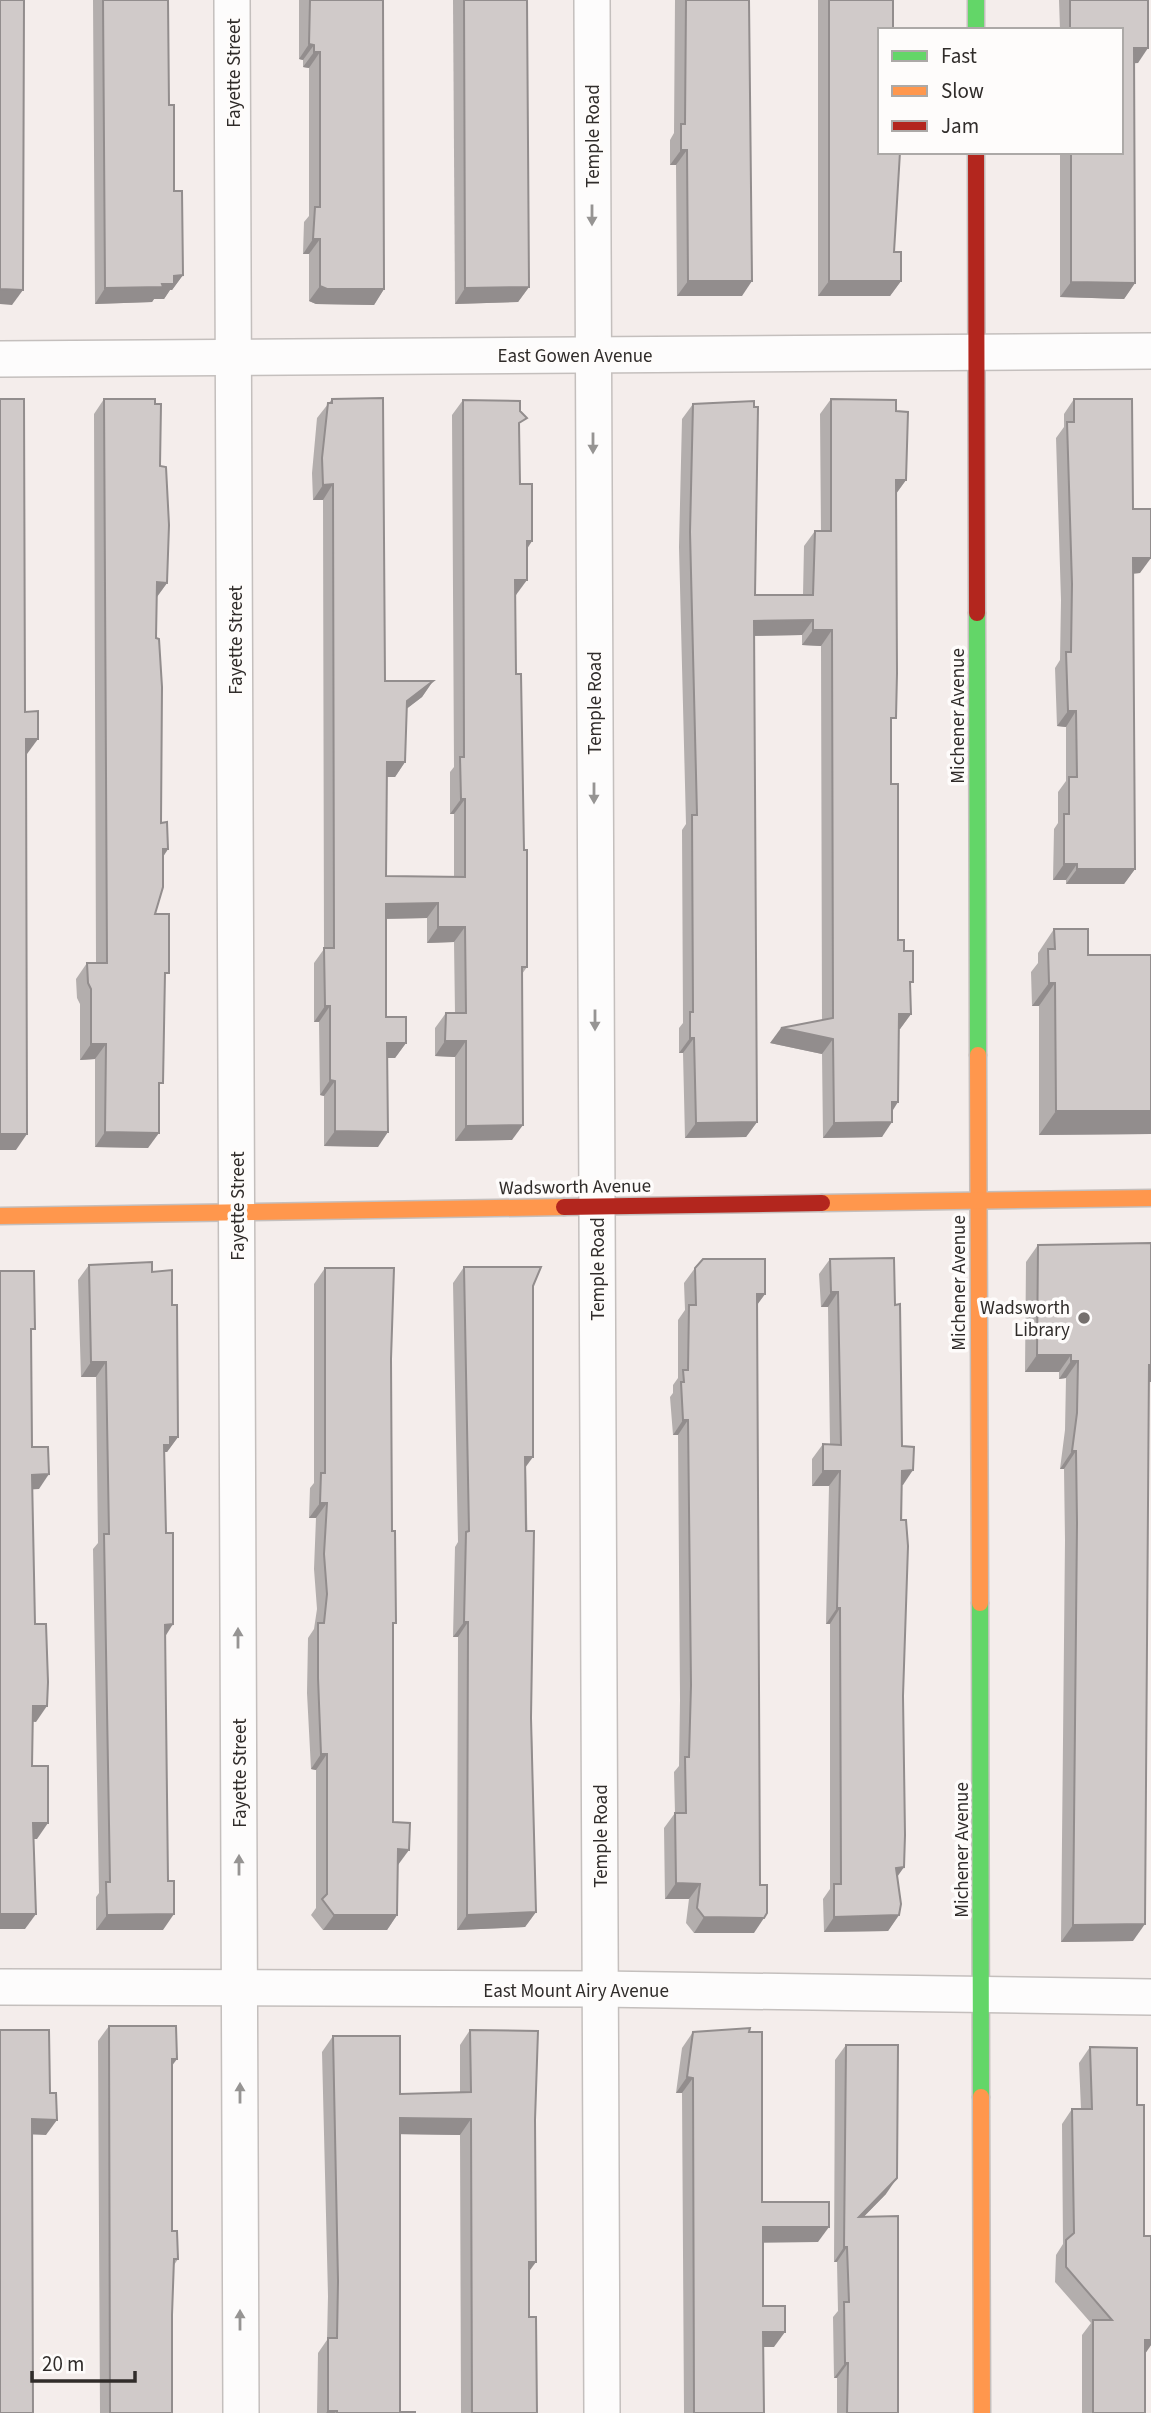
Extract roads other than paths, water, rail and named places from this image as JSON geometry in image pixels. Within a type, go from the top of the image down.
[{"type":"street","name":"Fayette Street","points":[[232,0],[241,2413]]},
{"type":"street","name":"Temple Road","points":[[592,0],[602,2413]]},
{"type":"street","points":[[975,0],[976,28]]},
{"type":"street","name":"Michener Avenue","points":[[976,154],[983,1993],[982,2413]]},
{"type":"street","name":"East Gowen Avenue","points":[[0,359],[1151,352]]},
{"type":"street","name":"Wadsworth Avenue","points":[[0,1216],[1151,1198]]},
{"type":"street","name":"East Mount Airy Avenue","points":[[0,1987],[600,1989],[1151,1997]]},
{"type":"place","name":"Wadsworth Library","points":[[1084,1318]]}]
